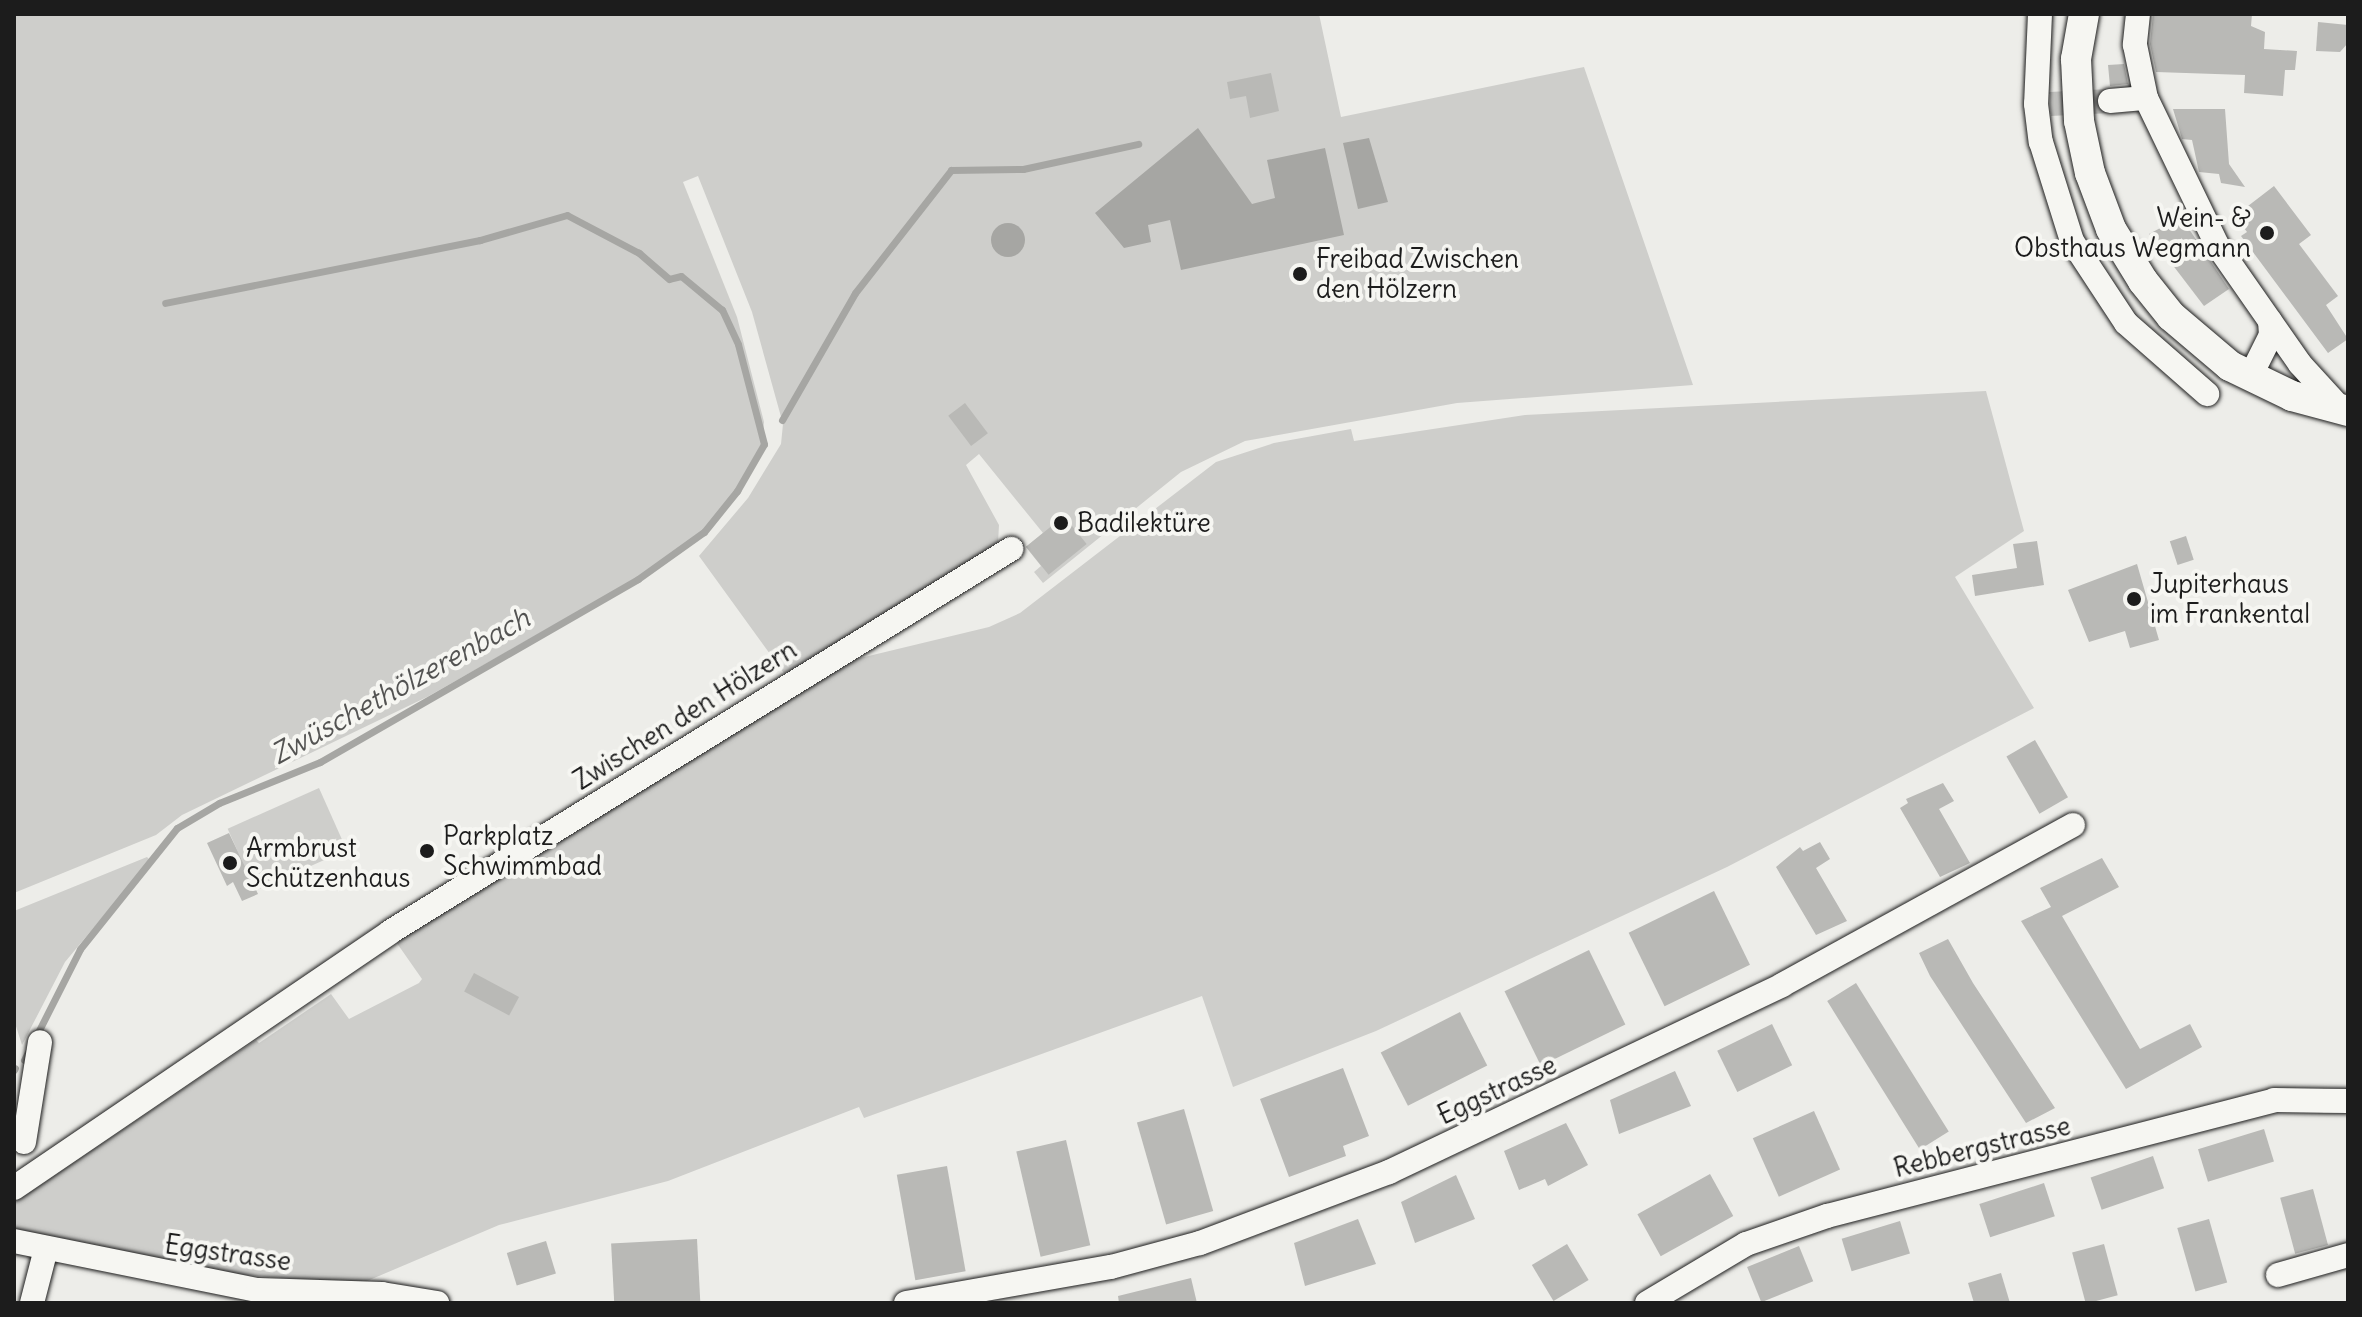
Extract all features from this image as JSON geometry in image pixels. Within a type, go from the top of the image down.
[{"type":"main road","points":[[2084,14],[2076,59],[2079,121],[2090,173],[2111,229],[2171,316],[2250,377],[2345,411]]},
{"type":"street","points":[[2040,14],[2043,104],[2057,207],[2094,280],[2151,349],[2207,394]]},
{"type":"street","points":[[2138,14],[2135,45],[2146,98],[2217,245],[2270,321],[2345,411]]},
{"type":"street","points":[[2110,101],[2146,98]]},
{"type":"street","points":[[2250,377],[2271,335],[2270,321]]},
{"type":"street","name":"Zwischen den Hölzern","points":[[15,1188],[390,932],[1011,549]]},
{"type":"street","name":"Eggstrasse","points":[[906,1303],[1126,1263],[1215,1238],[1389,1172],[1782,985],[2073,825]]},
{"type":"street","points":[[24,1142],[40,1042]]},
{"type":"street","name":"Rebbergstrasse","points":[[1647,1303],[1746,1244],[1827,1216],[2274,1100],[2348,1101]]},
{"type":"street","name":"Eggstrasse","points":[[14,1241],[258,1290],[382,1294],[437,1303]]},
{"type":"street","points":[[32,1303],[46,1249]]},
{"type":"street","points":[[2278,1275],[2348,1255]]},
{"type":"shaded area","points":[[14,14],[1319,14],[1341,117],[1584,67],[1693,385],[1457,403],[1245,441],[1181,472],[1043,583],[1034,572],[1041,566],[1026,547],[1043,533],[979,454],[966,465],[999,525],[998,543],[786,676],[699,556],[748,498],[781,444],[783,424],[752,312],[698,176],[683,182],[737,317],[764,422],[762,443],[735,491],[703,531],[637,578],[427,697],[182,815],[156,835],[14,893]]},
{"type":"shaded area","points":[[1198,128],[1252,204],[1275,198],[1267,160],[1325,148],[1344,235],[1181,270],[1170,220],[1148,225],[1151,242],[1124,248],[1095,213]]},
{"type":"shaded area","points":[[1369,138],[1388,202],[1358,209],[1343,143]]},
{"type":"shaded area","points":[[1008,223],[1020,228],[1025,240],[1020,252],[1008,257],[996,252],[991,240],[996,228]]},
{"type":"shaded area","points":[[1986,391],[2024,531],[1955,577],[2034,708],[1727,867],[1376,1031],[1233,1087],[1202,996],[864,1118],[859,1107],[668,1181],[499,1225],[360,1284],[220,1273],[14,1230],[14,1203],[256,1040],[259,1043],[331,994],[349,1019],[419,983],[422,979],[394,939],[852,660],[989,627],[1020,613],[1216,462],[1274,443],[1351,429],[1354,441],[1525,415]]},
{"type":"shaded area","points":[[319,788],[347,850],[255,891],[228,829]]},
{"type":"shaded area","points":[[147,857],[150,860],[65,962],[22,1045],[14,1020],[14,911]]},
{"type":"building","points":[[2153,14],[2252,14],[2251,26],[2265,32],[2264,49],[2297,51],[2295,70],[2285,70],[2283,96],[2244,93],[2245,75],[2156,72],[2150,44]]},
{"type":"building","points":[[2318,22],[2348,25],[2348,43],[2340,52],[2316,51]]},
{"type":"building","points":[[2124,64],[2128,84],[2110,86],[2108,65]]},
{"type":"building","points":[[1271,73],[1279,111],[1250,118],[1246,96],[1230,99],[1227,82]]},
{"type":"building","points":[[2173,109],[2225,109],[2229,164],[2245,187],[2221,183],[2219,174],[2199,172],[2192,140],[2182,139]]},
{"type":"building","points":[[2274,186],[2311,235],[2299,244],[2338,296],[2326,305],[2348,339],[2328,353],[2241,236],[2247,232],[2235,216]]},
{"type":"building","points":[[2181,217],[2229,289],[2204,306],[2149,234]]},
{"type":"building","points":[[965,403],[988,433],[971,446],[948,416]]},
{"type":"building","points":[[1064,516],[1087,544],[1049,575],[1026,547]]},
{"type":"building","points":[[2186,536],[2194,560],[2178,565],[2170,541]]},
{"type":"building","points":[[2037,541],[2044,585],[1975,596],[1972,575],[2017,568],[2013,544]]},
{"type":"building","points":[[2137,564],[2159,640],[2130,648],[2125,631],[2089,642],[2068,590]]},
{"type":"building","points":[[2035,740],[2068,797],[2039,814],[2006,757]]},
{"type":"building","points":[[1943,783],[1954,801],[1939,809],[1970,863],[1940,877],[1900,808],[1908,803],[1906,799]]},
{"type":"building","name":"Armbrust Schützenhaus","points":[[229,833],[258,894],[242,901],[233,882],[227,886],[207,843]]},
{"type":"building","points":[[1820,842],[1830,859],[1816,868],[1847,921],[1816,935],[1776,867],[1800,847],[1803,851]]},
{"type":"building","points":[[2102,858],[2119,887],[2062,916],[2140,1049],[2190,1024],[2202,1047],[2126,1089],[2021,921],[2051,907],[2040,888]]},
{"type":"building","points":[[1714,891],[1750,965],[1665,1006],[1629,933]]},
{"type":"building","points":[[1948,939],[1973,983],[2055,1108],[2026,1123],[1930,976],[1919,953]]},
{"type":"building","points":[[1589,950],[1625,1025],[1541,1066],[1505,991]]},
{"type":"building","points":[[474,973],[519,997],[509,1015],[464,992]]},
{"type":"building","points":[[1856,983],[1949,1131],[1920,1149],[1827,1001]]},
{"type":"building","points":[[1460,1012],[1487,1065],[1408,1106],[1381,1052]]},
{"type":"building","points":[[1772,1024],[1792,1065],[1737,1092],[1717,1051]]},
{"type":"building","points":[[1343,1068],[1369,1136],[1343,1146],[1346,1156],[1289,1177],[1260,1099]]},
{"type":"building","points":[[1675,1071],[1691,1106],[1619,1134],[1610,1100]]},
{"type":"building","points":[[1184,1109],[1213,1211],[1166,1224],[1137,1123]]},
{"type":"building","points":[[1814,1111],[1840,1169],[1779,1197],[1753,1138]]},
{"type":"building","points":[[1566,1123],[1588,1165],[1548,1186],[1545,1179],[1519,1190],[1504,1151]]},
{"type":"building","points":[[2264,1129],[2274,1162],[2208,1182],[2198,1149]]},
{"type":"building","points":[[1066,1140],[1090,1245],[1041,1257],[1016,1151]]},
{"type":"building","points":[[2153,1156],[2164,1188],[2102,1210],[2091,1177]]},
{"type":"building","points":[[947,1166],[966,1271],[915,1280],[897,1175]]},
{"type":"building","points":[[1710,1174],[1733,1216],[1661,1256],[1637,1214]]},
{"type":"building","points":[[1456,1175],[1475,1219],[1415,1243],[1401,1202]]},
{"type":"building","points":[[2044,1183],[2055,1216],[1990,1237],[1979,1204]]},
{"type":"building","points":[[2313,1189],[2328,1245],[2295,1254],[2280,1198]]},
{"type":"building","points":[[1358,1219],[1376,1264],[1305,1286],[1294,1243]]},
{"type":"building","points":[[2209,1219],[2227,1282],[2195,1292],[2177,1228]]},
{"type":"building","points":[[1900,1221],[1910,1254],[1852,1271],[1842,1239]]},
{"type":"building","points":[[697,1239],[700,1303],[614,1303],[611,1244]]},
{"type":"building","points":[[546,1241],[556,1274],[517,1286],[507,1253]]},
{"type":"building","points":[[1567,1244],[1589,1280],[1553,1301],[1532,1265]]},
{"type":"building","points":[[2104,1244],[2118,1295],[2086,1303],[2072,1253]]},
{"type":"building","points":[[1799,1246],[1813,1281],[1761,1302],[1747,1267]]},
{"type":"building","points":[[2001,1273],[2010,1303],[1974,1303],[1968,1283]]},
{"type":"building","points":[[1191,1278],[1197,1303],[1119,1303],[1118,1296]]},
{"type":"waterway","name":"Zwüschethölzerenbach","points":[[782,420],[855,293],[951,170],[1023,169],[1138,144]]},
{"type":"waterway","name":"Zwüschethölzerenbach","points":[[24,1060],[80,949],[177,828],[219,803],[320,762],[638,579],[704,532],[737,491],[764,444],[738,344],[722,310],[681,276],[669,279],[639,253],[567,215],[480,240],[165,303]]},
{"type":"tunnel","points":[[2050,104],[2110,101]]},
{"type":"place","name":"Wein- & Obsthaus Wegmann","points":[[2267,233]]},
{"type":"place","name":"Freibad Zwischen den Hölzern","points":[[1300,274]]},
{"type":"place","name":"Badilektüre","points":[[1061,523]]},
{"type":"place","name":"Jupiterhaus im Frankental","points":[[2134,599]]},
{"type":"place","name":"Parkplatz Schwimmbad","points":[[427,851]]},
{"type":"place","name":"Armbrust Schützenhaus","points":[[230,863]]}]
